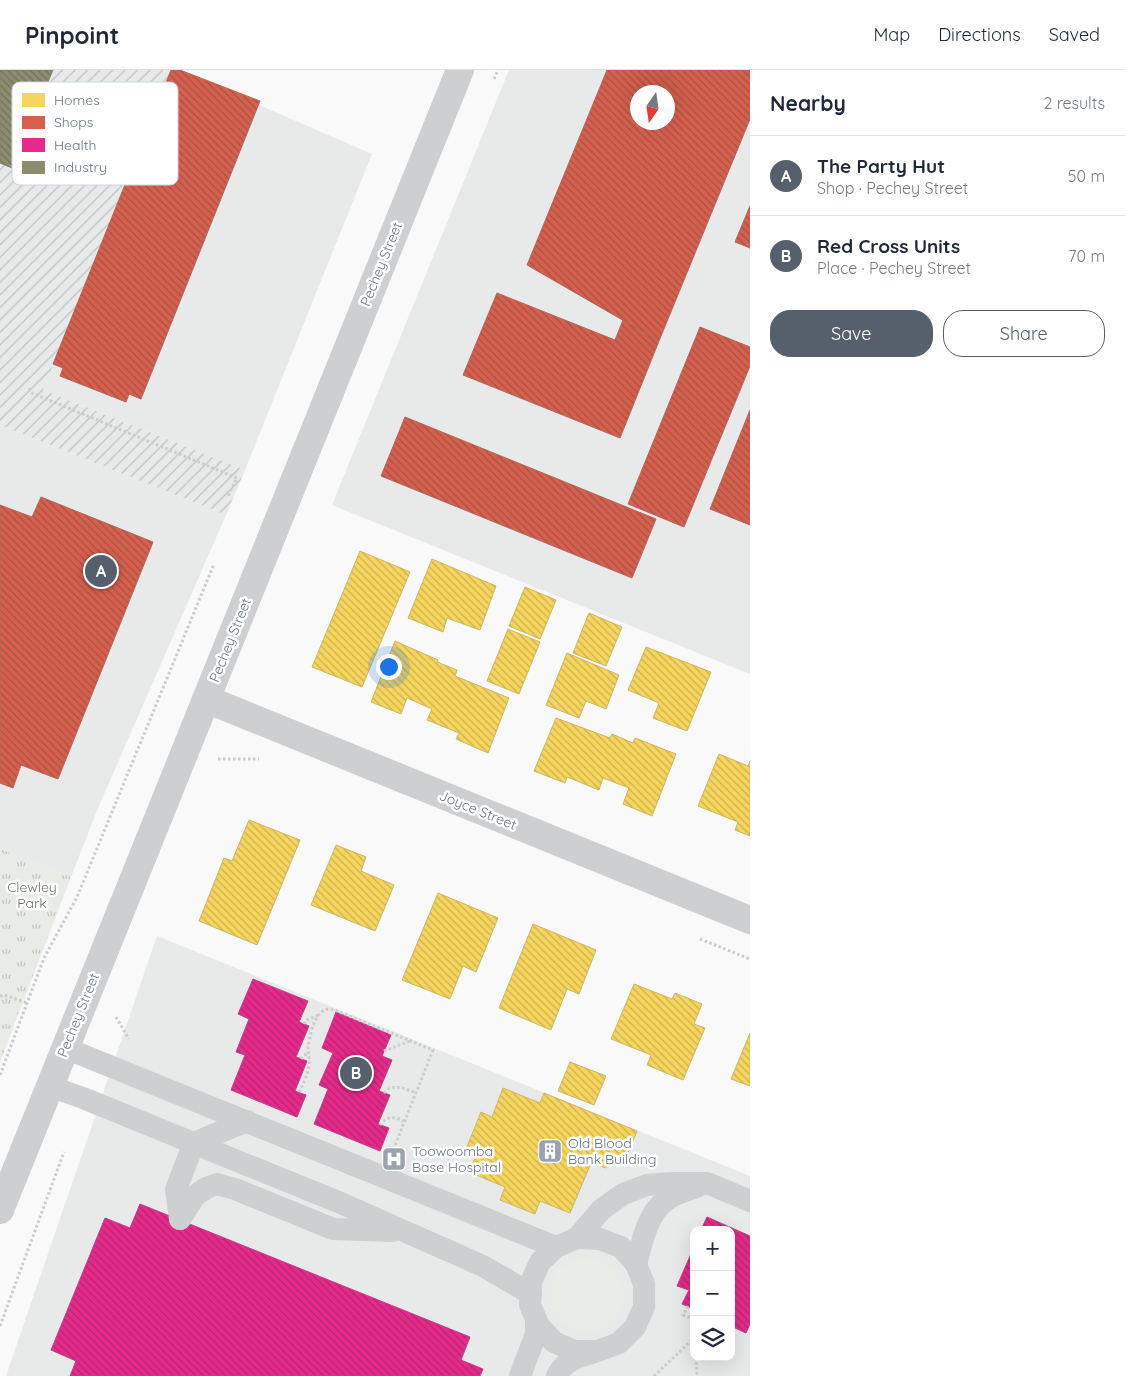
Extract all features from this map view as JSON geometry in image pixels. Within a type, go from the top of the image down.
[{"type":"street","name":"Pechey Street","points":[[0,1210],[460,70]]},
{"type":"street","name":"Joyce Street","points":[[206,699],[750,920]]},
{"type":"lane","points":[[65,1048],[556,1246]]},
{"type":"lane","points":[[49,1086],[83,1098],[343,1204],[483,1266],[531,1294]]},
{"type":"lane","points":[[246,1122],[194,1143],[176,1189],[180,1219],[195,1196],[206,1188],[217,1184],[236,1189],[333,1229],[404,1232]]},
{"type":"lane","points":[[577,1238],[600,1210],[622,1194],[647,1185],[707,1183],[750,1200]]},
{"type":"lane","points":[[636,1264],[649,1223],[664,1202],[675,1195],[707,1183]]},
{"type":"lane","points":[[556,1376],[563,1366],[576,1357],[598,1351],[619,1343],[635,1328],[644,1307],[644,1284],[636,1264],[621,1247],[600,1238],[577,1238],[556,1246],[540,1262],[531,1282],[530,1305],[538,1326],[554,1342],[575,1351],[598,1351]]},
{"type":"lane","points":[[520,1376],[536,1334],[536,1319]]},
{"type":"path","points":[[30,388],[32,393],[237,478],[228,496]]},
{"type":"path","points":[[0,1076],[44,958],[77,897],[214,564]]},
{"type":"path","points":[[219,758],[257,758],[266,762]]},
{"type":"path","points":[[695,937],[750,960]]},
{"type":"path","points":[[0,996],[4,995],[27,1003]]},
{"type":"path","points":[[304,1024],[306,1021],[329,1009],[434,1050],[392,1152]]},
{"type":"path","points":[[299,1092],[309,1069],[308,1053],[311,1034],[318,1015]]},
{"type":"path","points":[[384,1051],[410,1041]]},
{"type":"path","points":[[301,1059],[308,1053]]},
{"type":"path","points":[[384,1093],[388,1088],[394,1086],[416,1093]]},
{"type":"path","points":[[380,1125],[383,1120],[389,1118],[397,1118],[404,1121]]},
{"type":"path","points":[[0,1326],[64,1152]]},
{"type":"path","points":[[688,1306],[683,1315],[690,1318]]},
{"type":"path","points":[[654,1376],[690,1342]]},
{"type":"path","points":[[696,1361],[696,1376]]},
{"type":"shaded area","points":[[0,70],[171,70],[166,82],[12,82],[12,185],[125,185],[43,390],[245,470],[226,515],[0,425]]},
{"type":"shaded area","points":[[171,70],[179,70],[372,154],[245,470],[43,390],[125,185],[178,185],[178,82],[166,82]]},
{"type":"shaded area","points":[[509,70],[750,70],[750,674],[332,505]]},
{"type":"shaded area","points":[[0,425],[226,515],[98,808],[71,877],[0,849]]},
{"type":"shaded area","name":"Toowoomba Base Hospital","points":[[157,936],[750,1176],[750,1376],[6,1376]]},
{"type":"green space","name":"Clewley Park","points":[[0,849],[71,877],[0,1062]]},
{"type":"green space","points":[[587,1258],[608,1264],[618,1274],[624,1295],[618,1316],[608,1326],[587,1332],[566,1326],[556,1316],[550,1295],[556,1274],[566,1264]]},
{"type":"building: Homes","points":[[360,551],[410,572],[362,687],[312,667]]},
{"type":"building: Homes","points":[[432,559],[496,586],[480,630],[447,618],[443,632],[408,618]]},
{"type":"building: Homes","points":[[525,587],[556,600],[540,639],[509,626]]},
{"type":"building: Homes","points":[[589,613],[622,627],[606,666],[573,653]]},
{"type":"building: Homes","points":[[508,629],[540,642],[519,694],[487,681]]},
{"type":"building: Homes","points":[[395,641],[457,670],[455,676],[509,698],[488,753],[456,739],[459,733],[427,720],[432,709],[407,698],[401,714],[371,702]]},
{"type":"building: Homes","points":[[646,647],[711,672],[687,731],[653,718],[659,703],[628,690]]},
{"type":"building: Homes","points":[[567,653],[619,675],[606,709],[586,701],[579,718],[546,705]]},
{"type":"building: Homes","points":[[556,718],[610,738],[612,734],[633,743],[635,738],[676,754],[652,816],[623,804],[629,788],[603,778],[599,790],[567,777],[565,783],[534,771]]},
{"type":"building: Homes","points":[[719,754],[748,766],[750,761],[750,836],[735,830],[738,822],[698,806]]},
{"type":"building: Homes","points":[[249,820],[300,840],[257,945],[199,921],[224,858],[232,861]]},
{"type":"building: Homes","points":[[336,845],[366,857],[361,871],[394,885],[375,931],[311,905]]},
{"type":"building: Homes","points":[[438,893],[498,918],[476,972],[463,966],[450,999],[402,980]]},
{"type":"building: Homes","points":[[533,924],[596,950],[579,994],[567,989],[551,1030],[499,1008]]},
{"type":"building: Homes","points":[[634,984],[672,999],[675,993],[702,1004],[694,1024],[705,1028],[683,1080],[647,1065],[651,1055],[611,1039]]},
{"type":"building: Homes","points":[[750,1033],[750,1086],[731,1079]]},
{"type":"building: Homes","points":[[570,1062],[606,1076],[594,1105],[558,1091]]},
{"type":"building: Homes","name":"Old Blood Bank Building","points":[[503,1088],[540,1103],[544,1093],[637,1131],[625,1160],[611,1154],[606,1168],[591,1163],[570,1213],[540,1201],[535,1214],[500,1200],[505,1187],[469,1172],[477,1153],[466,1149],[481,1112],[492,1117]]},
{"type":"building: Shops","points":[[171,70],[180,70],[260,101],[141,399],[129,394],[126,402],[60,376],[63,368],[53,364],[125,185],[178,185],[178,82],[166,82]]},
{"type":"building: Shops","points":[[607,70],[750,70],[750,119],[659,341],[527,265]]},
{"type":"building: Shops","points":[[750,206],[750,248],[735,242]]},
{"type":"building: Shops","points":[[497,293],[615,340],[623,320],[659,341],[620,438],[463,375]]},
{"type":"building: Shops","points":[[700,327],[750,347],[750,366],[684,527],[628,504]]},
{"type":"building: Shops","points":[[750,410],[750,525],[710,509]]},
{"type":"building: Shops","points":[[405,417],[656,519],[632,578],[381,476]]},
{"type":"building: Shops","points":[[41,497],[153,542],[58,779],[21,765],[13,788],[0,783],[0,505],[32,517]]},
{"type":"building: Health","points":[[253,979],[308,1001],[299,1022],[309,1026],[296,1057],[307,1061],[295,1091],[306,1095],[297,1117],[231,1090],[245,1055],[236,1052],[249,1019],[238,1014]]},
{"type":"building: Health","points":[[336,1012],[391,1035],[382,1056],[392,1060],[379,1091],[390,1095],[378,1124],[389,1128],[380,1151],[314,1124],[328,1089],[319,1085],[333,1053],[322,1048]]},
{"type":"building: Health","points":[[140,1204],[470,1337],[461,1360],[483,1369],[480,1376],[70,1376],[76,1361],[51,1350],[105,1218],[130,1228]]},
{"type":"building: Health","points":[[707,1217],[727,1226],[703,1226]]},
{"type":"building: Health","points":[[735,1229],[750,1236],[750,1324],[746,1333],[735,1328]]},
{"type":"building: Health","points":[[690,1256],[690,1307],[682,1304],[689,1290],[677,1286]]},
{"type":"building: Industry","points":[[0,70],[53,70],[48,82],[12,82],[12,168],[0,163]]},
{"type":"place","name":"The Party Hut","points":[[101,571]]},
{"type":"place","name":"Red Cross Units","points":[[356,1073]]},
{"type":"place","name":"Old Blood Bank Building","points":[[550,1151]]},
{"type":"place","name":"Toowoomba Base Hospital","points":[[394,1159]]}]
